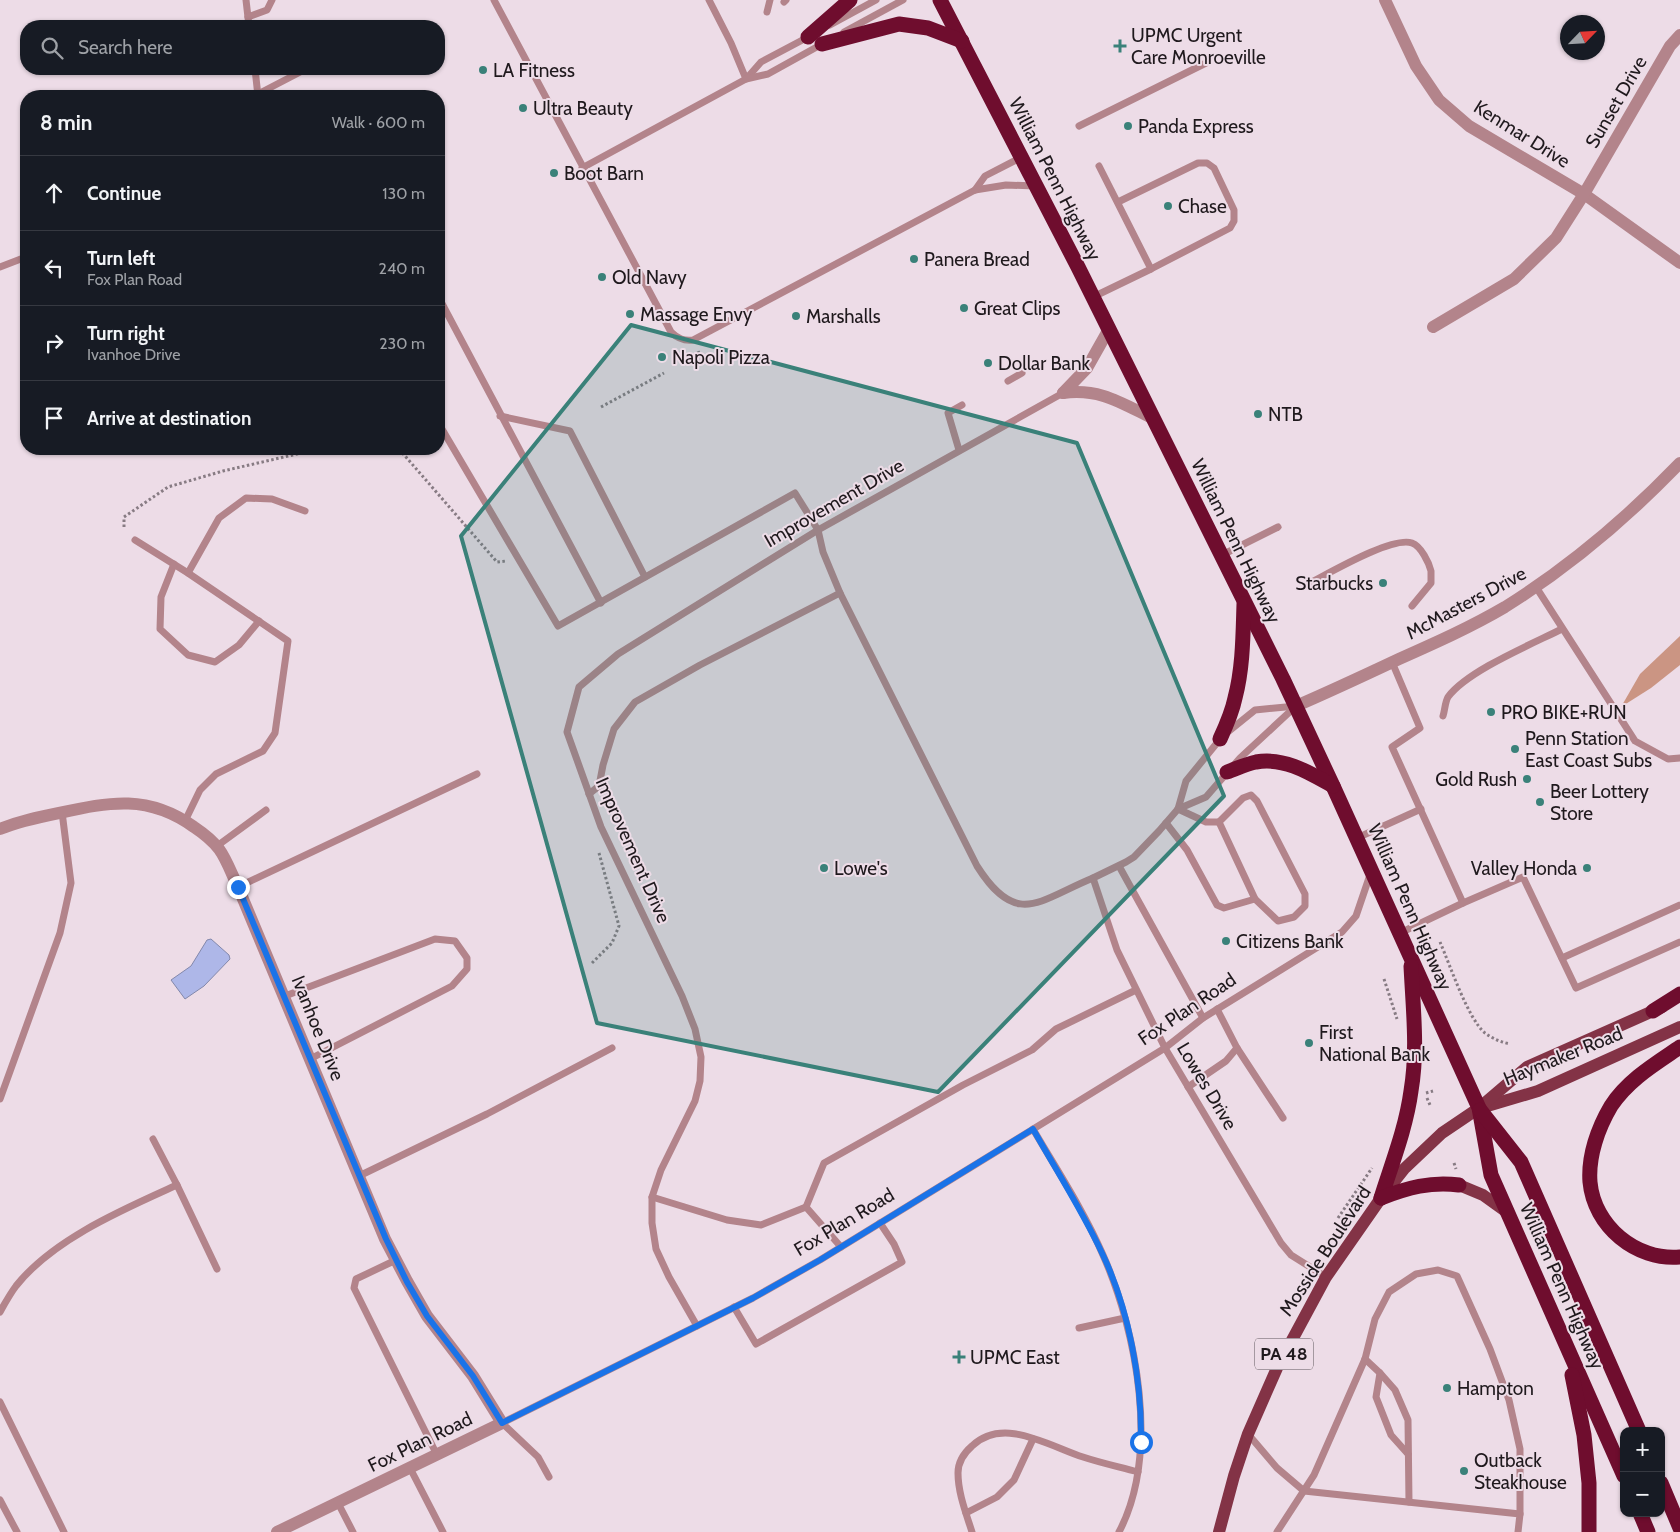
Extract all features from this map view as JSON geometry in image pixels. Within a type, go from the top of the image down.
[{"type":"highway","points":[[808,37],[850,0]]},
{"type":"highway","name":"William Penn Highway","points":[[940,0],[1093,297],[1296,706],[1372,869],[1479,1108],[1521,1162],[1637,1427]]},
{"type":"highway","points":[[822,44],[899,24],[928,28],[962,41]]},
{"type":"highway","points":[[1220,739],[1238,686],[1244,602]]},
{"type":"highway","points":[[1227,772],[1256,762],[1275,761],[1296,767],[1333,786]]},
{"type":"highway","points":[[1381,1198],[1402,1132],[1412,1091],[1415,1046],[1411,957]]},
{"type":"highway","points":[[1653,1011],[1680,994]]},
{"type":"highway","points":[[1680,1047],[1645,1070],[1632,1081],[1612,1104],[1599,1130],[1595,1144],[1590,1169],[1590,1182],[1596,1205],[1609,1226],[1618,1236],[1628,1244],[1651,1254],[1663,1257],[1680,1257]]},
{"type":"highway","name":"William Penn Highway","points":[[1479,1108],[1491,1175],[1622,1472]]},
{"type":"highway","points":[[1381,1198],[1418,1185],[1447,1184],[1458,1186]]},
{"type":"highway","points":[[1563,1339],[1584,1435],[1588,1483],[1589,1532]]},
{"type":"highway","points":[[1665,1492],[1680,1528]]},
{"type":"highway","points":[[1642,1517],[1648,1532]]},
{"type":"main road","name":"Haymaker Road","points":[[1479,1108],[1527,1067],[1680,999]]},
{"type":"main road","name":"Haymaker Road","points":[[1479,1108],[1538,1091],[1680,1027]]},
{"type":"main road","name":"Mosside Boulevard","points":[[1220,1532],[1234,1476],[1248,1434],[1276,1368],[1326,1277],[1381,1198],[1404,1169],[1442,1133],[1479,1108]]},
{"type":"main road","points":[[1458,1186],[1483,1194],[1508,1213]]},
{"type":"street","name":"Kenmar Drive","points":[[1384,0],[1416,66],[1439,100],[1469,126],[1584,194],[1680,263]]},
{"type":"street","name":"Sunset Drive","points":[[1433,327],[1514,279],[1556,238],[1584,194],[1670,46],[1680,35]]},
{"type":"street","points":[[1063,393],[1087,368],[1109,329]]},
{"type":"street","points":[[1063,393],[1084,391],[1102,394],[1154,419]]},
{"type":"street","name":"McMasters Drive","points":[[1296,706],[1472,625],[1536,587],[1600,539],[1658,486],[1680,463]]},
{"type":"street","name":"Ivanhoe Drive","points":[[0,829],[16,822],[98,804],[127,802],[149,805],[167,811],[185,821],[217,846],[238,887],[396,1260],[427,1316],[473,1376],[502,1423]]},
{"type":"street","name":"Fox Plan Road","points":[[277,1532],[502,1423]]},
{"type":"lane","points":[[246,0],[248,20]]},
{"type":"lane","points":[[248,17],[267,10],[272,0]]},
{"type":"lane","points":[[494,0],[671,332],[676,337],[687,341],[693,340],[974,190],[1006,185],[1037,186]]},
{"type":"lane","points":[[709,0],[746,78]]},
{"type":"lane","points":[[767,12],[770,0]]},
{"type":"lane","points":[[582,168],[746,78],[762,62],[876,0]]},
{"type":"lane","points":[[746,78],[768,74],[903,0]]},
{"type":"lane","points":[[1079,126],[1206,63]]},
{"type":"lane","points":[[255,75],[257,90]]},
{"type":"lane","points":[[267,90],[295,75]]},
{"type":"lane","points":[[974,190],[985,176],[1022,157]]},
{"type":"lane","points":[[1093,297],[1230,228],[1234,221],[1234,210],[1214,168],[1206,163],[1198,163],[1118,202]]},
{"type":"lane","points":[[1099,166],[1151,269]]},
{"type":"lane","points":[[0,267],[20,259]]},
{"type":"lane","points":[[445,310],[601,603]]},
{"type":"lane","points":[[1008,381],[1022,373]]},
{"type":"lane","name":"Improvement Drive","points":[[697,1326],[669,1277],[656,1249],[652,1223],[652,1196],[661,1170],[695,1101],[700,1081],[701,1057],[696,1029],[601,827],[567,732],[579,687],[618,654],[818,530],[1063,393]]},
{"type":"lane","points":[[959,450],[948,413],[962,405]]},
{"type":"lane","points":[[500,416],[570,431],[645,577]]},
{"type":"lane","points":[[445,434],[558,626],[795,494],[818,530],[823,552],[840,593],[977,866],[987,881],[1004,898],[1014,902],[1024,905],[1040,902],[1119,866],[1134,857],[1178,809],[1186,780],[1233,726],[1255,710],[1296,706]]},
{"type":"lane","points":[[188,573],[219,518],[246,498],[272,499],[305,512]]},
{"type":"lane","points":[[1221,556],[1278,527]]},
{"type":"lane","points":[[135,540],[188,573],[288,641],[275,733],[262,750],[216,774],[200,790],[185,821]]},
{"type":"lane","points":[[1308,584],[1381,547],[1402,542],[1413,543],[1420,548],[1431,571],[1431,583],[1412,606]]},
{"type":"lane","points":[[174,564],[161,597],[160,629],[188,655],[215,662],[239,646],[258,621]]},
{"type":"lane","points":[[1536,587],[1635,741],[1668,760],[1680,758]]},
{"type":"lane","points":[[589,794],[600,786],[603,765],[614,729],[635,702],[700,665],[840,593]]},
{"type":"lane","points":[[1443,716],[1447,698],[1462,683],[1480,671],[1562,629]]},
{"type":"lane","points":[[1392,662],[1420,728],[1392,747],[1463,903]]},
{"type":"lane","points":[[1178,809],[1206,798],[1251,747],[1296,706]]},
{"type":"lane","points":[[238,887],[477,774]]},
{"type":"lane","points":[[1178,809],[1206,822],[1219,822],[1243,798],[1251,795],[1257,800],[1305,894],[1305,906],[1294,918],[1278,921],[1255,898],[1219,822]]},
{"type":"lane","points":[[217,846],[266,810]]},
{"type":"lane","points":[[1357,838],[1421,810]]},
{"type":"lane","points":[[0,1099],[60,934],[71,883],[62,812]]},
{"type":"lane","points":[[1166,823],[1187,850],[1217,906],[1224,908],[1255,898]]},
{"type":"lane","points":[[1119,866],[1203,1018]]},
{"type":"lane","name":"Fox Plan Road","points":[[502,1423],[734,1307],[841,1247],[1165,1048],[1203,1018],[1326,943],[1347,928],[1360,909],[1372,869]]},
{"type":"lane","points":[[1400,933],[1523,877],[1576,988],[1680,942]]},
{"type":"lane","name":"Lowes Drive","points":[[1093,878],[1114,945],[1165,1048],[1281,1243],[1291,1254],[1326,1277]]},
{"type":"lane","points":[[1562,958],[1680,905]]},
{"type":"lane","points":[[285,996],[435,939],[455,941],[467,958],[467,968],[452,986],[310,1059]]},
{"type":"lane","points":[[652,1196],[727,1220],[761,1225],[806,1207],[824,1163],[963,1085],[1032,1050],[1056,1029],[1136,990]]},
{"type":"lane","points":[[1217,1009],[1237,1048],[1283,1118]]},
{"type":"lane","points":[[359,1176],[487,1114],[612,1048]]},
{"type":"lane","points":[[1188,1087],[1226,1061],[1237,1048]]},
{"type":"lane","points":[[1033,1129],[1103,1254],[1125,1318],[1136,1370],[1141,1422],[1138,1472],[1134,1492],[1119,1532]]},
{"type":"lane","points":[[153,1139],[217,1269]]},
{"type":"lane","points":[[0,1312],[16,1286],[38,1264],[76,1236],[131,1206],[177,1185]]},
{"type":"lane","points":[[806,1207],[841,1247]]},
{"type":"lane","points":[[734,1307],[756,1344],[902,1262],[894,1244],[880,1223]]},
{"type":"lane","points":[[396,1260],[356,1279],[354,1288],[437,1455]]},
{"type":"lane","points":[[1277,1532],[1314,1475],[1365,1359],[1375,1319],[1389,1292],[1416,1274],[1438,1270],[1457,1276],[1490,1349],[1509,1400],[1520,1449],[1520,1514],[1518,1532]]},
{"type":"lane","points":[[1079,1328],[1125,1318]]},
{"type":"lane","points":[[1365,1359],[1395,1390],[1408,1420],[1409,1502]]},
{"type":"lane","points":[[1380,1373],[1376,1397],[1391,1435],[1408,1454]]},
{"type":"lane","points":[[0,1402],[64,1532]]},
{"type":"lane","points":[[502,1423],[538,1457],[549,1477]]},
{"type":"lane","points":[[972,1532],[959,1489],[958,1470],[964,1454],[977,1441],[1002,1432],[1020,1433],[1084,1457],[1138,1472]]},
{"type":"lane","points":[[1248,1434],[1277,1468],[1304,1491],[1520,1514]]},
{"type":"lane","points":[[966,1513],[997,1497],[1014,1480],[1034,1439]]},
{"type":"lane","points":[[410,1468],[443,1532]]},
{"type":"lane","points":[[0,1500],[16,1532]]},
{"type":"lane","points":[[338,1502],[353,1532]]},
{"type":"path","points":[[602,407],[664,373]]},
{"type":"path","points":[[124,528],[124,517],[168,487],[223,471],[293,455]]},
{"type":"path","points":[[404,455],[497,562],[519,558]]},
{"type":"path","points":[[592,963],[612,943],[619,926],[598,850]]},
{"type":"path","points":[[1440,942],[1477,1024],[1493,1038],[1510,1044]]},
{"type":"path","points":[[1384,979],[1399,1025]]},
{"type":"path","points":[[1338,1218],[1376,1163]]},
{"type":"highlighted area","points":[[631,325],[1077,443],[1224,796],[938,1092],[597,1023],[461,536]]},
{"type":"shaded area","points":[[1680,636],[1680,665],[1651,688],[1621,707],[1640,674]]},
{"type":"water","points":[[211,939],[229,955],[230,959],[204,986],[185,999],[171,980],[191,966],[207,940]]},
{"type":"place","name":"UPMC Urgent Care Monroeville","points":[[1120,46]]},
{"type":"place","name":"LA Fitness","points":[[483,70]]},
{"type":"place","name":"Ultra Beauty","points":[[523,108]]},
{"type":"place","name":"Panda Express","points":[[1128,126]]},
{"type":"place","name":"Boot Barn","points":[[554,173]]},
{"type":"place","name":"Chase","points":[[1168,206]]},
{"type":"place","name":"Panera Bread","points":[[914,259]]},
{"type":"place","name":"Old Navy","points":[[602,277]]},
{"type":"place","name":"Great Clips","points":[[964,308]]},
{"type":"place","name":"Massage Envy","points":[[630,314]]},
{"type":"place","name":"Marshalls","points":[[796,316]]},
{"type":"place","name":"Napoli Pizza","points":[[662,357]]},
{"type":"place","name":"Dollar Bank","points":[[988,363]]},
{"type":"place","name":"NTB","points":[[1258,414]]},
{"type":"place","name":"Starbucks","points":[[1383,583]]},
{"type":"place","name":"PRO BIKE+RUN","points":[[1491,712]]},
{"type":"place","name":"Penn Station East Coast Subs","points":[[1515,749]]},
{"type":"place","name":"Gold Rush","points":[[1527,779]]},
{"type":"place","name":"Beer Lottery Store","points":[[1540,802]]},
{"type":"place","name":"Lowe's","points":[[824,868]]},
{"type":"place","name":"Valley Honda","points":[[1587,868]]},
{"type":"place","name":"Citizens Bank","points":[[1226,941]]},
{"type":"place","name":"First National Bank","points":[[1309,1043]]},
{"type":"place","name":"UPMC East","points":[[959,1357]]},
{"type":"place","name":"Hampton","points":[[1447,1388]]},
{"type":"place","name":"Outback Steakhouse","points":[[1464,1471]]},
{"type":"route","points":[[238,887],[386,1239],[407,1282],[427,1316],[473,1376],[502,1423],[753,1298],[820,1260],[1033,1129],[1103,1254],[1114,1282],[1125,1318],[1136,1370],[1141,1442]]}]
